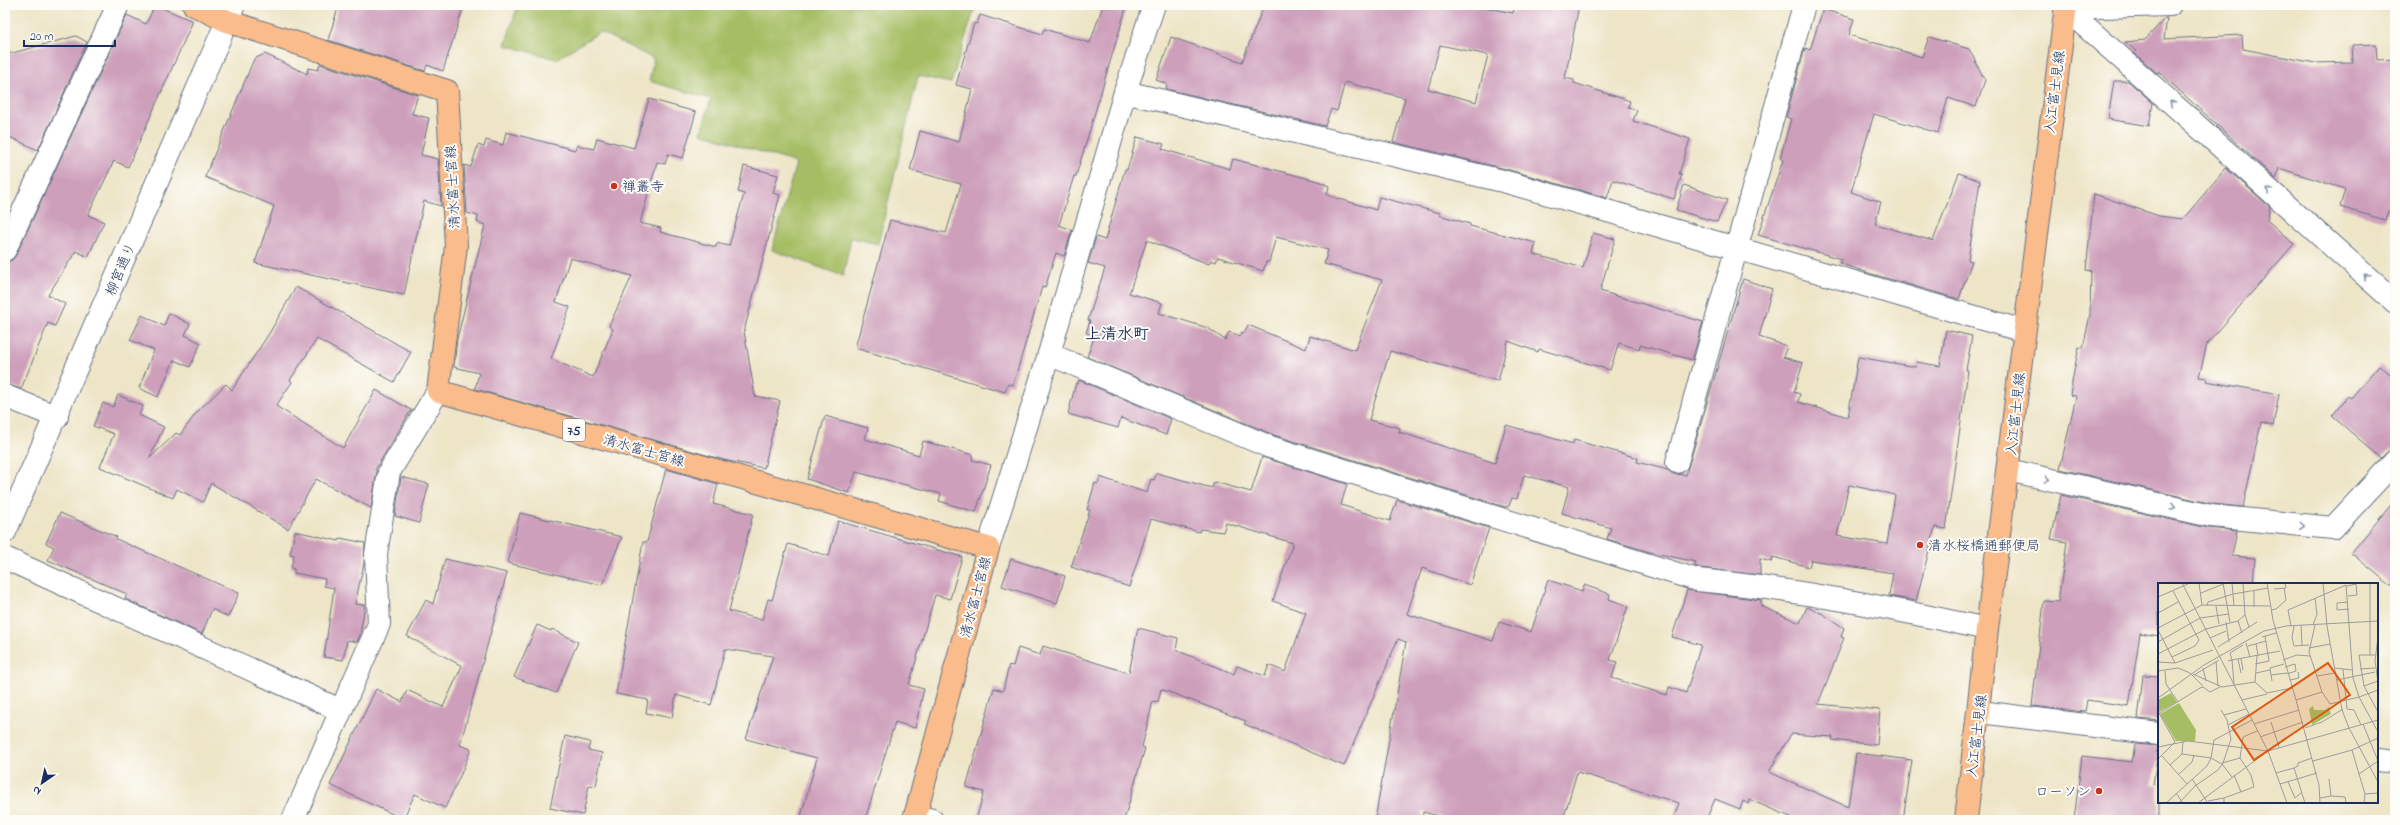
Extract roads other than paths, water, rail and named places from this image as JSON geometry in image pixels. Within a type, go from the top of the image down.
[{"type":"main road","name":"清水富士宮線","points":[[194,5],[230,13],[447,90],[456,246],[438,392],[988,548],[920,818]]},
{"type":"main road","name":"入江富士見線","points":[[1966,820],[1980,712],[1987,629],[2008,470],[2061,6]]},
{"type":"street","points":[[5,250],[118,5]]},
{"type":"street","points":[[988,548],[1049,354],[1125,92],[1154,5]]},
{"type":"street","points":[[1677,462],[1735,248],[1804,5]]},
{"type":"street","points":[[2061,6],[2170,5]]},
{"type":"street","points":[[2061,6],[2395,302]]},
{"type":"street","name":"柳宮通り","points":[[5,532],[230,13]]},
{"type":"street","points":[[1125,92],[1503,181],[2024,331]]},
{"type":"street","points":[[1049,354],[1270,447],[1697,580],[1763,586],[1869,604],[1987,629]]},
{"type":"street","points":[[293,820],[379,624],[376,554],[389,472],[438,392]]},
{"type":"street","points":[[5,396],[56,417]]},
{"type":"street","points":[[2008,470],[2211,516],[2333,528],[2395,461]]},
{"type":"street","points":[[5,558],[340,710]]},
{"type":"street","points":[[1980,712],[2158,734]]},
{"type":"street","points":[[2378,760],[2395,762]]},
{"type":"place","name":"禅叢寺","points":[[614,186]]},
{"type":"place","name":"清水桜橋通郵便局","points":[[1920,545]]},
{"type":"place","name":"ローソン","points":[[2099,791]]},
{"type":"district","name":"上清水町","points":[[1117,333]]}]
